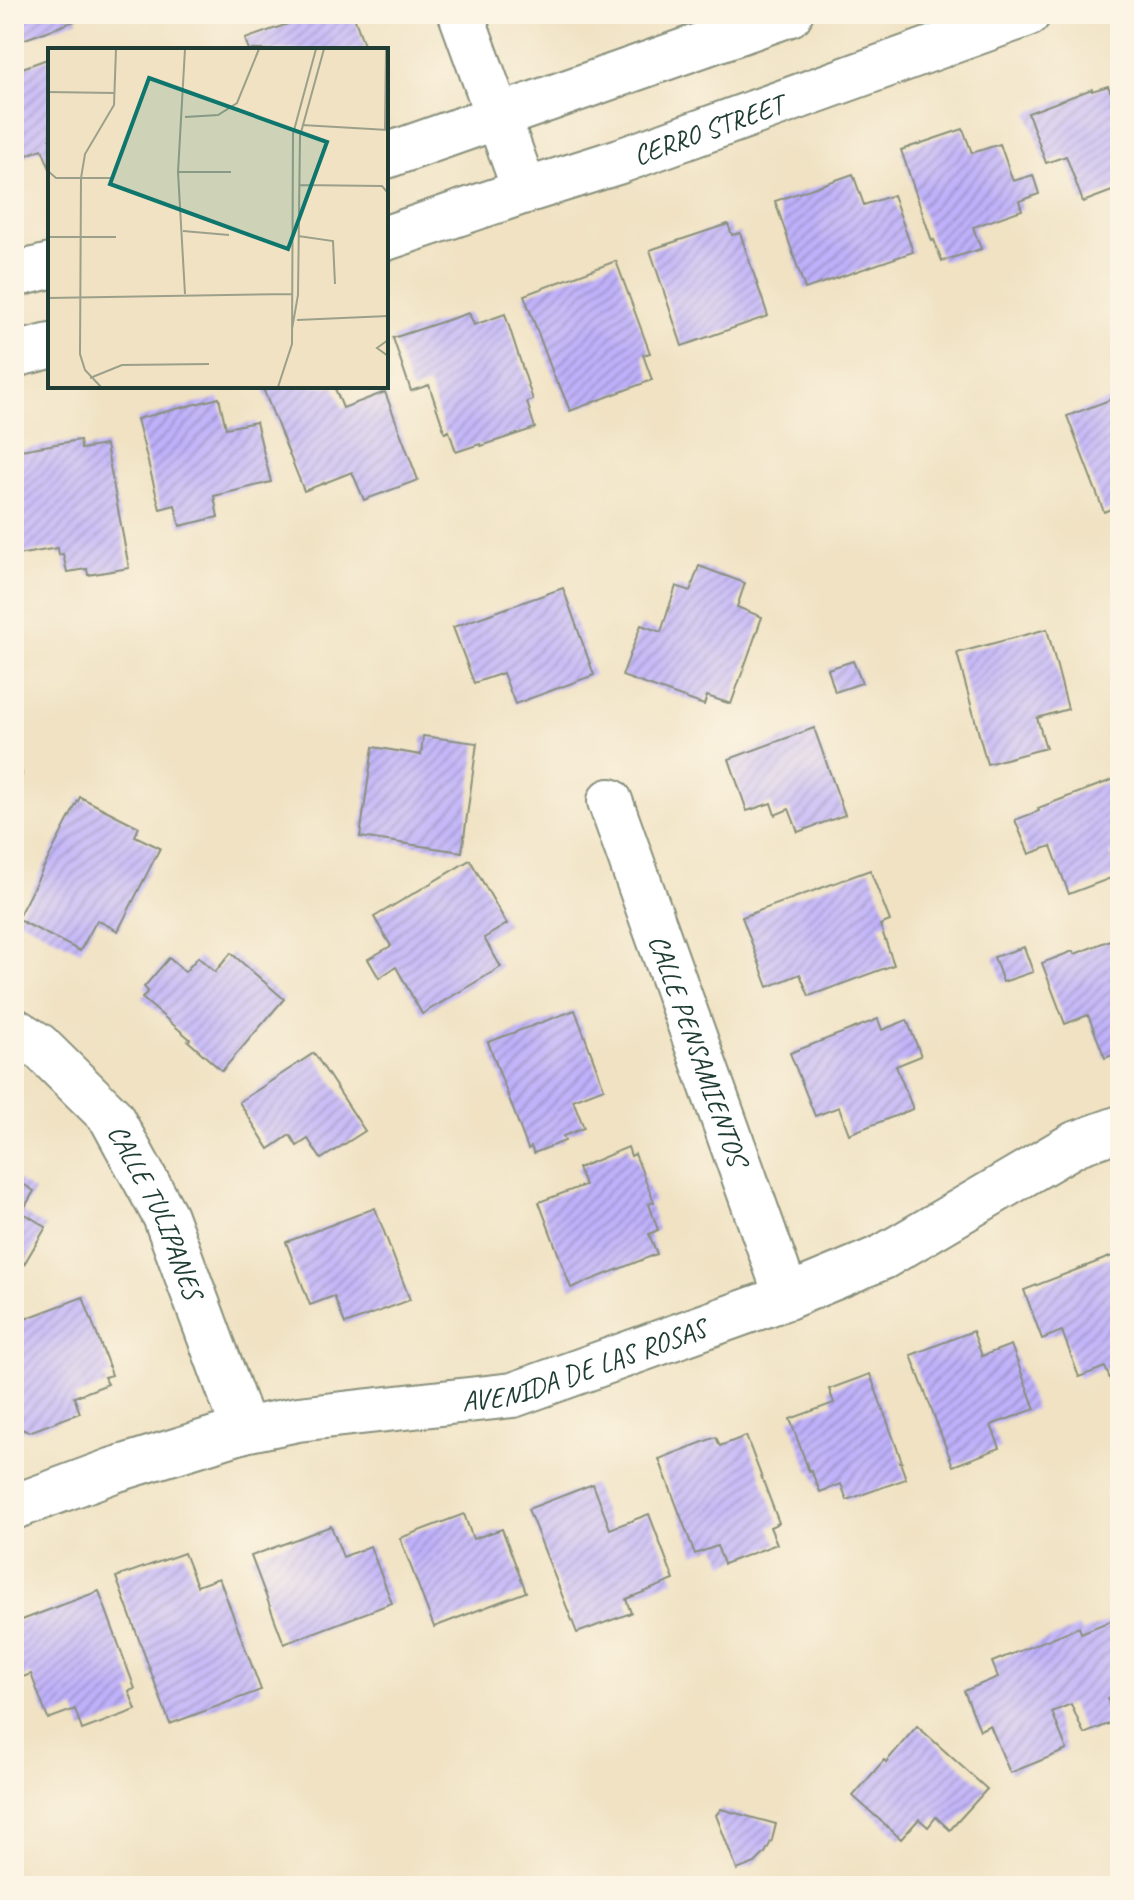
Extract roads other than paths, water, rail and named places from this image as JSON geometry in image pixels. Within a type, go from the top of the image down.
[{"type":"street","points":[[461,14],[525,191]]},
{"type":"street","points":[[388,155],[790,14]]},
{"type":"street","name":"CERRO STREET","points":[[388,237],[620,161],[1028,14]]},
{"type":"street","points":[[14,275],[48,266]]},
{"type":"street","points":[[14,355],[48,346]]},
{"type":"street","name":"CALLE PENSAMIENTOS","points":[[610,801],[787,1297]]},
{"type":"street","name":"CALLE TULIPANES","points":[[14,1030],[38,1045],[111,1117],[165,1216],[244,1430]]},
{"type":"street","name":"AVENIDA DE LAS ROSAS","points":[[14,1507],[114,1470],[244,1430],[298,1419],[513,1395],[787,1297],[883,1257],[1075,1144],[1120,1128]]}]
